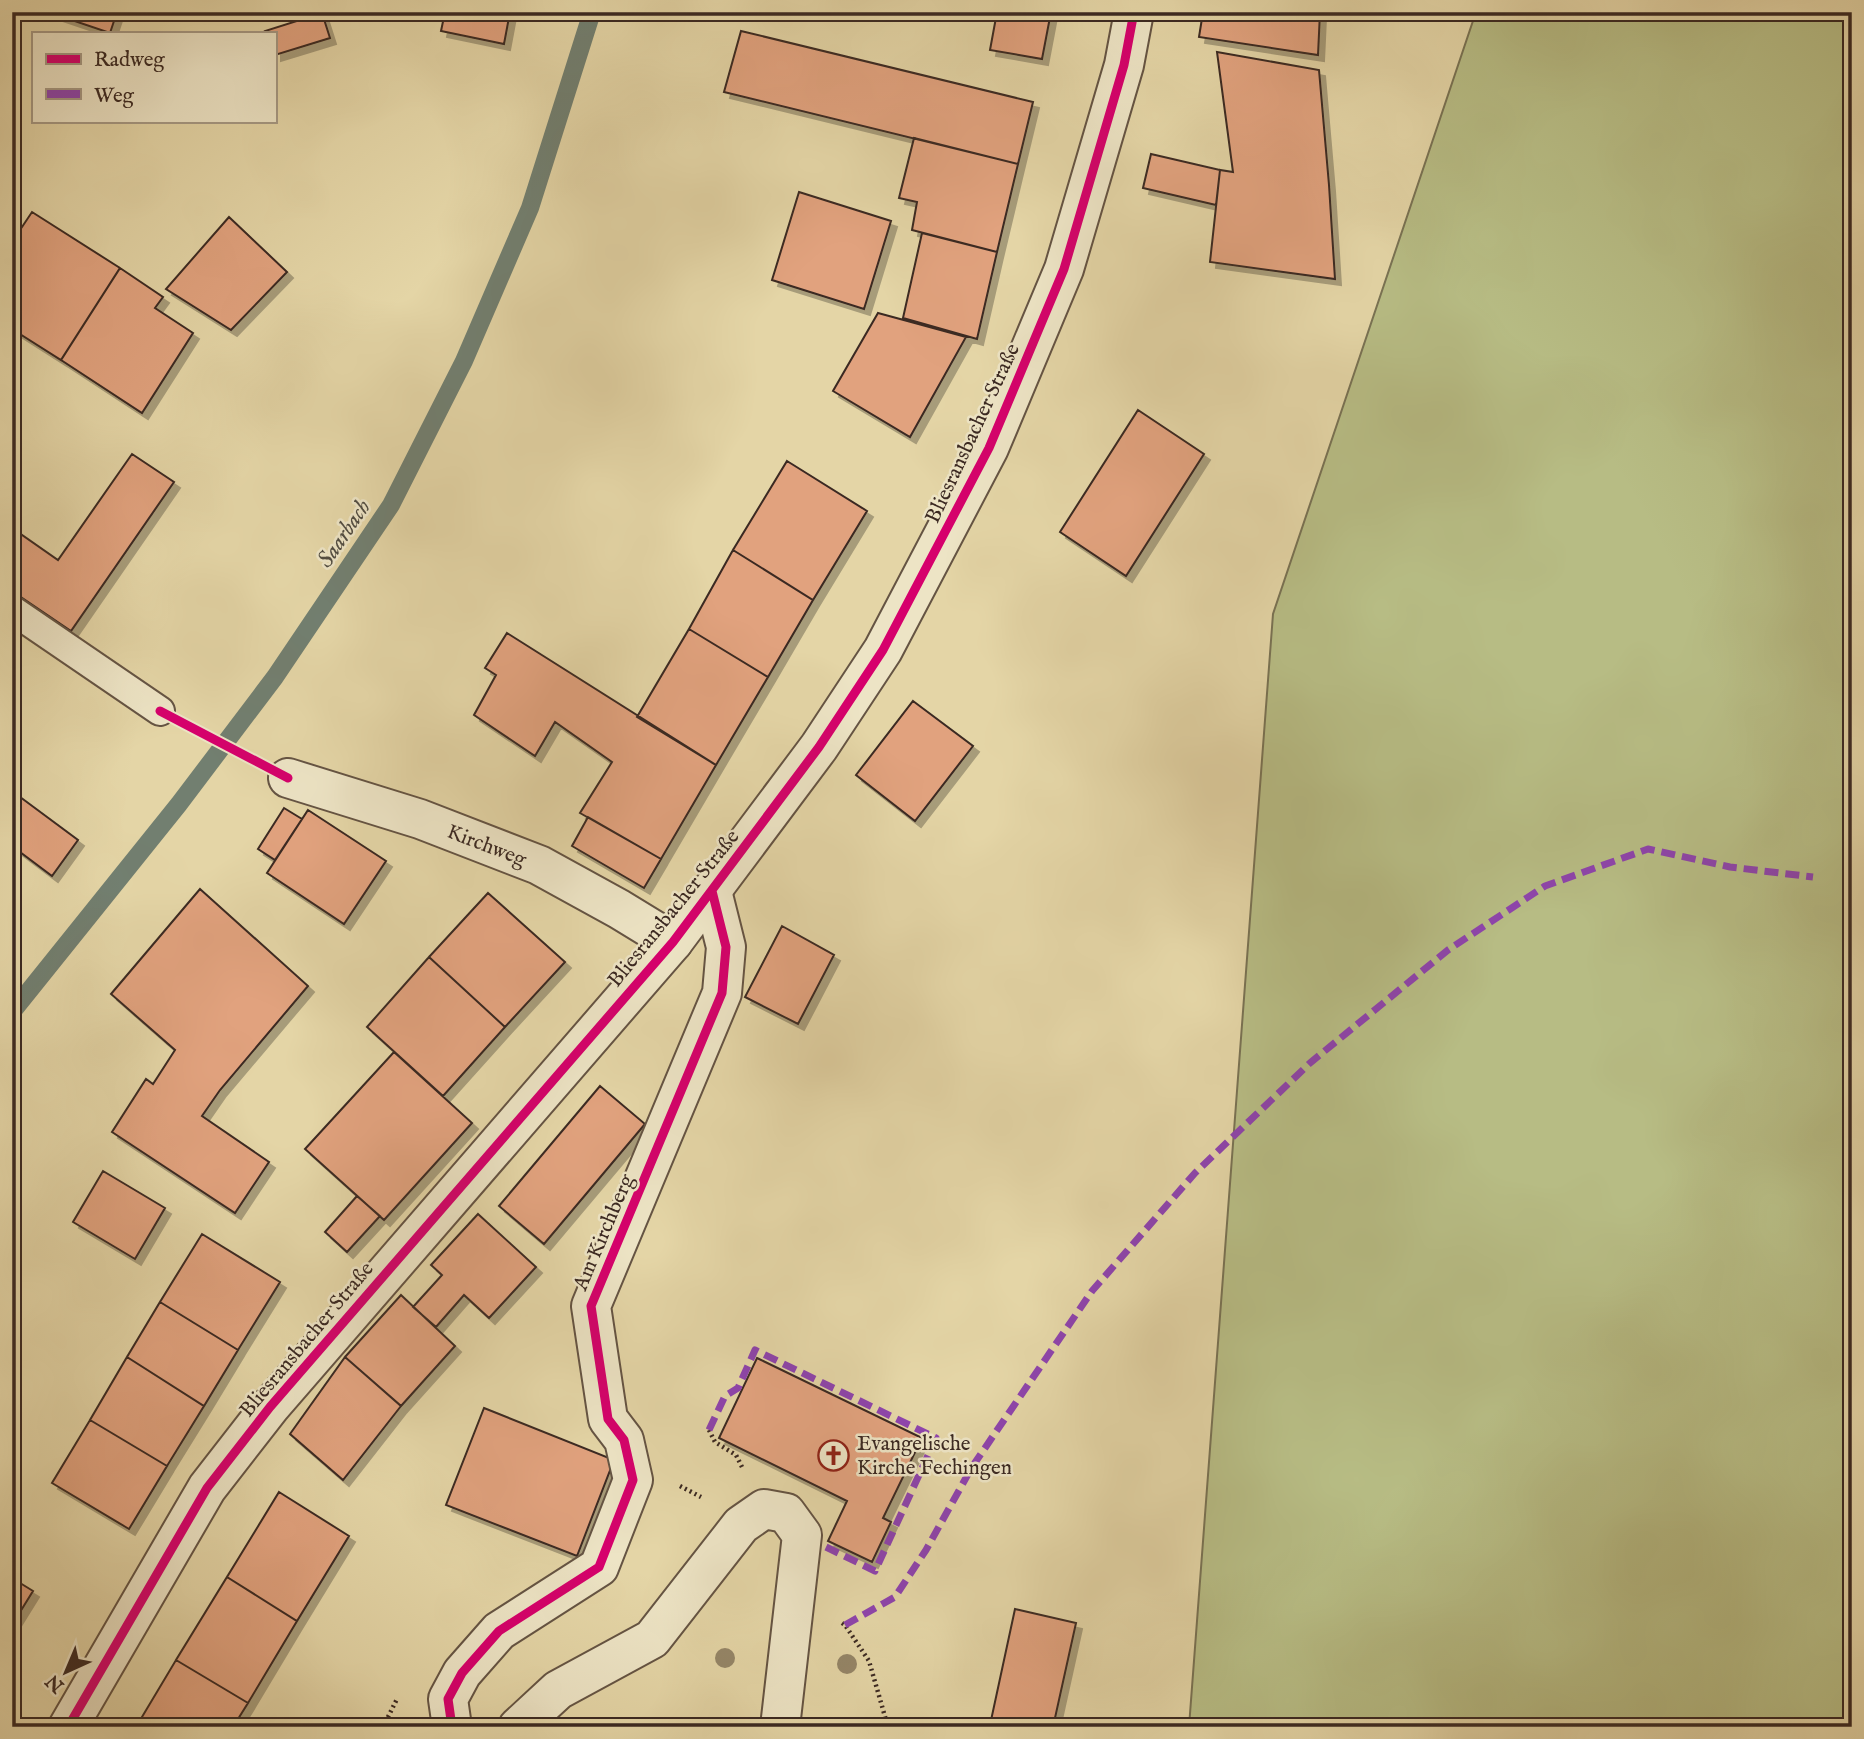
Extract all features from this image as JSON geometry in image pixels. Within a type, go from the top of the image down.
[{"type":"street","name":"Bliesransbacher Straße","points":[[68,1727],[207,1488],[238,1447],[279,1396],[673,942],[819,747],[883,650],[989,448],[1064,269],[1124,65],[1134,12]]},
{"type":"street","name":"Kirchweg","points":[[288,778],[420,819],[539,865],[673,942]]},
{"type":"street","name":"Am Kirchberg","points":[[452,1727],[448,1699],[462,1672],[499,1630],[598,1567],[633,1480],[624,1440],[608,1419],[591,1306],[722,993],[726,947],[712,891]]},
{"type":"street","points":[[518,1727],[558,1690],[652,1639],[741,1525],[764,1509],[786,1514],[802,1535],[780,1727]]},
{"type":"lane","points":[[12,610],[160,711]]},
{"type":"path","points":[[709,1430],[715,1442],[726,1448]]},
{"type":"path","points":[[845,1625],[869,1661],[888,1727]]},
{"type":"path","points":[[383,1727],[401,1690]]},
{"type":"green space","points":[[1476,12],[1852,12],[1852,1727],[1189,1727],[1273,614]]},
{"type":"building","points":[[48,12],[117,12],[110,32]]},
{"type":"building","points":[[445,12],[510,12],[504,44],[441,31]]},
{"type":"building","points":[[997,12],[1051,12],[1042,59],[990,50]]},
{"type":"building","points":[[1203,12],[1320,12],[1318,55],[1199,37]]},
{"type":"building","points":[[322,13],[330,38],[276,55],[276,32],[265,31]]},
{"type":"building","points":[[741,31],[1033,102],[1018,164],[724,92]]},
{"type":"building","points":[[1217,52],[1319,70],[1335,279],[1210,262],[1220,170],[1233,172]]},
{"type":"building","points":[[914,138],[1018,164],[997,252],[912,230],[917,202],[899,198]]},
{"type":"building","points":[[1151,154],[1220,170],[1216,205],[1143,188]]},
{"type":"building","points":[[799,192],[891,221],[864,309],[772,280]]},
{"type":"building","points":[[32,212],[120,268],[61,360],[12,329],[12,242]]},
{"type":"building","points":[[229,217],[287,272],[231,330],[166,289]]},
{"type":"building","points":[[922,233],[997,252],[977,339],[903,318]]},
{"type":"building","points":[[120,268],[163,297],[155,308],[193,333],[142,413],[61,360]]},
{"type":"building","points":[[878,313],[966,337],[910,437],[833,391]]},
{"type":"building","points":[[1138,410],[1204,454],[1126,576],[1060,532]]},
{"type":"building","points":[[132,454],[174,482],[71,631],[12,591],[12,528],[58,560]]},
{"type":"building","points":[[787,461],[867,511],[813,600],[733,550]]},
{"type":"building","points":[[733,550],[813,600],[768,677],[689,629]]},
{"type":"building","points":[[689,629],[768,677],[716,765],[637,717]]},
{"type":"building","points":[[507,633],[716,765],[661,859],[580,813],[612,762],[555,722],[535,756],[474,715],[496,675],[485,668]]},
{"type":"building","points":[[913,701],[973,746],[915,821],[856,775]]},
{"type":"building","points":[[12,791],[78,840],[52,876],[12,846]]},
{"type":"building","points":[[284,808],[302,819],[275,860],[258,849]]},
{"type":"building","points":[[308,810],[386,861],[344,924],[267,873]]},
{"type":"building","points":[[588,817],[661,859],[644,888],[572,846]]},
{"type":"building","points":[[200,889],[308,986],[220,1090],[202,1116],[269,1162],[235,1213],[112,1132],[146,1079],[153,1084],[175,1050],[111,994]]},
{"type":"building","points":[[488,893],[565,962],[505,1027],[429,957]]},
{"type":"building","points":[[782,926],[834,955],[798,1024],[745,997]]},
{"type":"building","points":[[429,957],[505,1027],[443,1096],[367,1027]]},
{"type":"building","points":[[394,1052],[472,1123],[384,1220],[305,1149]]},
{"type":"building","points":[[600,1086],[645,1124],[544,1244],[499,1206]]},
{"type":"building","points":[[103,1171],[165,1208],[135,1259],[73,1222]]},
{"type":"building","points":[[357,1196],[380,1216],[347,1252],[325,1232]]},
{"type":"building","points":[[478,1214],[536,1267],[489,1318],[464,1295],[436,1327],[413,1307],[442,1275],[431,1265]]},
{"type":"building","points":[[202,1234],[280,1282],[238,1350],[160,1302]]},
{"type":"building","points":[[401,1295],[455,1346],[401,1406],[345,1357]]},
{"type":"building","points":[[160,1302],[238,1350],[204,1406],[127,1357]]},
{"type":"building","points":[[127,1357],[204,1406],[167,1466],[90,1420]]},
{"type":"building","points":[[345,1357],[401,1406],[343,1480],[290,1434]]},
{"type":"building","name":"Evangelische Kirche Fechingen","points":[[757,1358],[922,1438],[883,1518],[891,1522],[872,1562],[828,1541],[847,1501],[719,1438]]},
{"type":"building","points":[[484,1408],[614,1460],[577,1556],[446,1505]]},
{"type":"building","points":[[90,1420],[167,1466],[129,1529],[52,1483]]},
{"type":"building","points":[[279,1492],[349,1536],[297,1621],[227,1577]]},
{"type":"building","points":[[227,1577],[297,1621],[248,1703],[176,1660]]},
{"type":"building","points":[[12,1578],[33,1591],[12,1625]]},
{"type":"building","points":[[1015,1609],[1076,1623],[1053,1727],[990,1725]]},
{"type":"building","points":[[176,1660],[248,1703],[233,1727],[136,1727]]},
{"type":"waterway","name":"Saarbach","points":[[12,1012],[179,804],[275,677],[391,505],[464,361],[530,208],[592,12]]},
{"type":"marked path","points":[[845,1625],[895,1597],[926,1550],[972,1467],[1092,1291],[1195,1173],[1310,1063],[1448,950],[1545,886],[1648,849],[1730,867],[1813,877]]},
{"type":"marked path","points":[[709,1430],[725,1396],[738,1388],[755,1350],[936,1438],[875,1571],[826,1547]]},
{"type":"cycle path","points":[[68,1727],[207,1488],[270,1407],[673,942],[819,747],[883,650],[989,448],[1064,269],[1124,65],[1134,12]]},
{"type":"cycle path","points":[[160,711],[288,778]]},
{"type":"cycle path","points":[[452,1727],[448,1699],[462,1673],[499,1631],[599,1567],[633,1480],[624,1440],[608,1419],[591,1306],[722,993],[726,947],[712,891]]},
{"type":"place","name":"Evangelische Kirche Fechingen","points":[[834,1455]]}]
